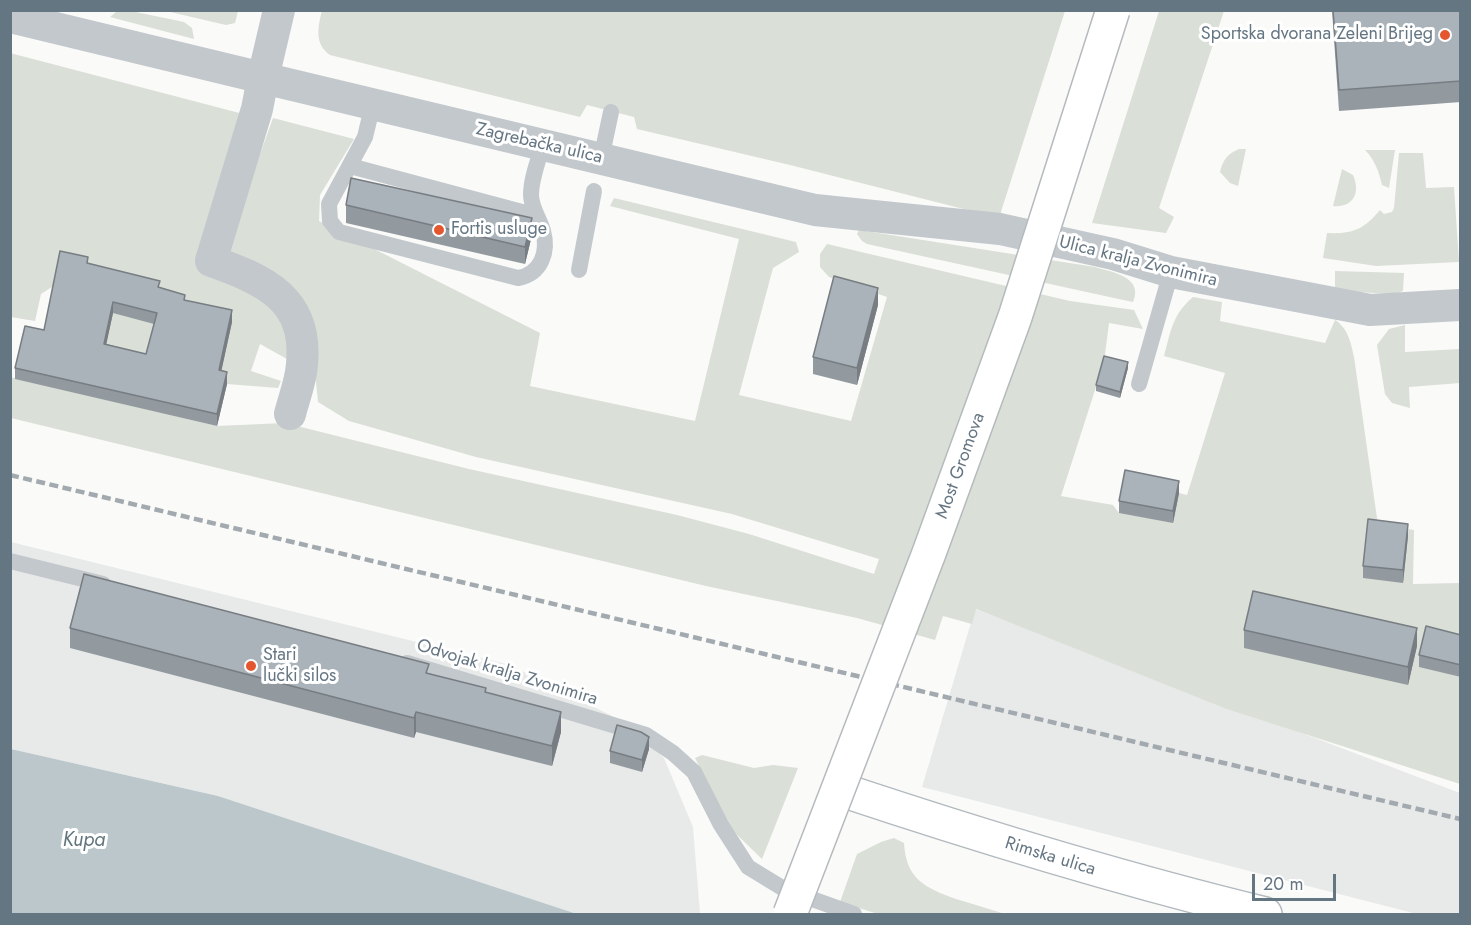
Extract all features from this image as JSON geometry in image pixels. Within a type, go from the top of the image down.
[{"type":"main road","name":"Most Gromova","points":[[787,902],[838,789],[929,553],[1015,317],[1113,10]]},
{"type":"main road","name":"Rimska ulica","points":[[838,789],[903,812],[1071,864],[1265,915]]},
{"type":"street","points":[[279,10],[257,109],[211,261],[244,272],[270,286],[294,311],[302,340],[302,366],[290,414]]},
{"type":"street","name":"Zagrebačka ulica","points":[[10,17],[68,20],[263,78],[815,210]]},
{"type":"street","name":"Ulica kralja Zvonimira","points":[[815,210],[1000,229],[1113,254],[1171,272],[1370,310],[1461,305]]},
{"type":"lane","points":[[373,104],[365,137],[329,204],[330,221],[339,232],[518,278],[532,274],[540,265],[543,231],[531,194],[543,145]]},
{"type":"lane","points":[[601,159],[611,112]]},
{"type":"lane","points":[[350,166],[537,216]]},
{"type":"lane","points":[[579,270],[594,191]]},
{"type":"lane","points":[[1139,384],[1171,272]]},
{"type":"lane","points":[[10,561],[122,589]]},
{"type":"lane","name":"Odvojak kralja Zvonimira","points":[[397,660],[646,735],[673,753],[694,772],[721,825],[748,867],[787,902],[855,915]]},
{"type":"shaded area","points":[[126,10],[184,22],[192,28],[194,39],[110,17],[117,11]]},
{"type":"shaded area","points":[[322,10],[1065,11],[999,218],[637,129],[634,117],[587,105],[580,117],[330,55],[321,46],[318,35]]},
{"type":"shaded area","points":[[166,11],[238,11],[235,23],[226,25]]},
{"type":"shaded area","points":[[1159,11],[1224,11],[1159,208],[1174,217],[1166,233],[1092,223]]},
{"type":"shaded area","points":[[10,53],[247,115],[203,269],[264,291],[287,316],[287,359],[260,344],[251,371],[281,381],[278,388],[227,384],[84,351],[58,283],[41,294],[35,321],[11,317]]},
{"type":"shaded area","points":[[273,118],[354,139],[320,195],[319,221],[540,333],[530,386],[695,421],[739,239],[610,206],[614,198],[796,242],[799,252],[773,268],[739,395],[851,421],[887,297],[829,277],[820,267],[820,254],[827,244],[1070,301],[1134,310],[1143,329],[1109,323],[1104,362],[1061,496],[1113,505],[1119,513],[1179,493],[1187,495],[1225,373],[1164,356],[1176,317],[1193,297],[1222,302],[1220,321],[1325,343],[1335,320],[1346,332],[1354,357],[1378,525],[1414,530],[1413,584],[1460,583],[1460,784],[1227,709],[976,609],[972,624],[943,616],[935,640],[857,618],[706,586],[11,418],[10,377],[217,426],[285,423],[469,469],[677,515],[749,534],[874,574],[879,559],[732,514],[476,457],[349,421],[318,402],[314,362],[225,252]]},
{"type":"shaded area","points":[[1239,149],[1246,149],[1238,186],[1230,183],[1220,172],[1226,158]]},
{"type":"shaded area","points":[[1365,150],[1395,150],[1389,188],[1382,185],[1376,166]]},
{"type":"shaded area","points":[[1399,153],[1423,153],[1426,188],[1454,187],[1459,262],[1376,266],[1323,258],[1327,233],[1344,233],[1357,229],[1380,210],[1384,214],[1392,212]]},
{"type":"shaded area","points":[[1342,169],[1353,175],[1356,188],[1354,198],[1346,205],[1333,206]]},
{"type":"shaded area","points":[[859,230],[1095,267],[1130,281],[1135,294],[1133,302],[867,244],[857,234]]},
{"type":"shaded area","points":[[1335,271],[1404,273],[1403,291],[1395,294],[1335,291]]},
{"type":"shaded area","points":[[1405,325],[1405,352],[1460,349],[1460,383],[1409,387],[1410,408],[1392,403],[1385,394],[1377,345],[1389,329]]},
{"type":"shaded area","points":[[11,542],[510,665],[624,722],[664,758],[693,827],[700,914],[577,914],[218,796],[11,749]]},
{"type":"shaded area","points":[[975,609],[1460,793],[1460,914],[1417,914],[922,787]]},
{"type":"shaded area","points":[[702,755],[754,768],[773,765],[798,768],[762,859],[732,830],[695,758]]},
{"type":"shaded area","points":[[894,838],[904,843],[909,866],[919,881],[956,899],[1005,914],[878,914],[840,902],[857,854]]},
{"type":"water","name":"Kupa","points":[[11,749],[218,796],[577,914],[11,914]]},
{"type":"building","points":[[1333,10],[1461,10],[1461,81],[1339,90]]},
{"type":"building","points":[[351,178],[532,218],[525,247],[346,205]]},
{"type":"building","points":[[60,251],[88,257],[87,263],[160,281],[158,287],[185,295],[184,300],[232,310],[219,370],[227,372],[217,414],[15,368],[25,326],[44,330]],"holes":[[[113,302],[157,313],[146,354],[104,344]]]},
{"type":"building","points":[[834,276],[878,288],[857,368],[813,357]]},
{"type":"building","points":[[1104,356],[1128,362],[1120,392],[1096,385]]},
{"type":"building","points":[[1125,470],[1179,481],[1173,511],[1119,501]]},
{"type":"building","points":[[1368,519],[1408,524],[1403,570],[1363,566]]},
{"type":"building","points":[[84,574],[429,664],[426,673],[486,688],[485,692],[561,712],[552,746],[416,712],[414,718],[70,628]]},
{"type":"building","points":[[1253,591],[1417,628],[1408,667],[1244,630]]},
{"type":"building","points":[[1426,626],[1461,635],[1461,665],[1419,655]]},
{"type":"building","points":[[617,725],[641,732],[649,737],[642,760],[610,751]]},
{"type":"railway","points":[[10,475],[1460,819]]},
{"type":"place","name":"Sportska dvorana Zeleni Brijeg","points":[[1445,35]]},
{"type":"place","name":"Fortis usluge","points":[[439,230]]},
{"type":"place","name":"Stari lučki silos","points":[[251,666]]}]
